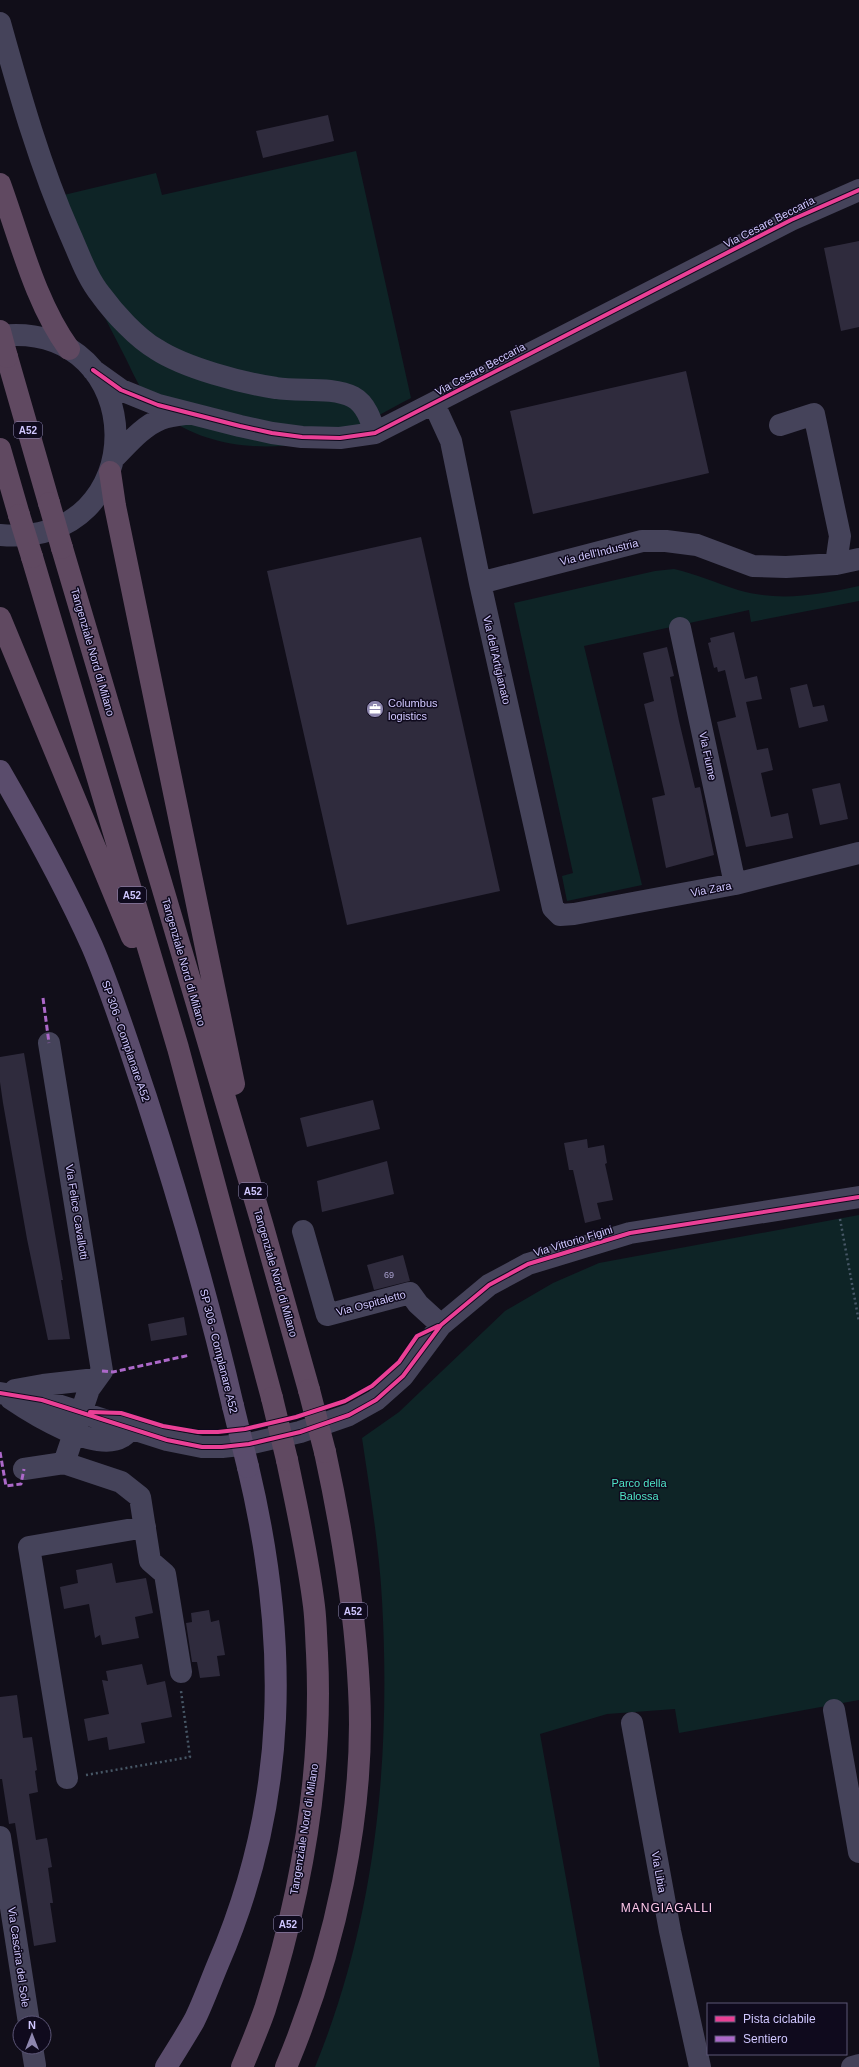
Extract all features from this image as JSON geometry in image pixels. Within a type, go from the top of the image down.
[{"type":"highway","points":[[0,184],[43,305],[57,332],[69,349]]},
{"type":"highway","name":"Tangenziale Nord di Milano","points":[[0,331],[62,548],[263,1227],[309,1390],[325,1452],[340,1522],[352,1603],[360,1690],[359,1772],[347,1861],[330,1941],[303,2027],[286,2067]]},
{"type":"highway","name":"Tangenziale Nord di Milano","points":[[0,449],[178,1048],[272,1398],[287,1460],[315,1607],[319,1691],[315,1777],[302,1858],[288,1925],[264,2010],[242,2067]]},
{"type":"highway","points":[[112,465],[115,506],[263,1227]]},
{"type":"highway","points":[[0,618],[178,1048]]},
{"type":"main road","name":"SP 306 - Complanare A52","points":[[0,771],[38,838],[68,896],[109,989],[174,1183],[220,1350],[248,1467],[267,1566],[275,1624],[275,1734],[267,1805],[255,1861],[232,1931],[194,2020],[166,2067]]},
{"type":"street","points":[[0,23],[23,106],[52,193],[81,259],[100,294],[125,322],[156,349],[189,365],[244,381],[277,388],[339,392],[354,397],[368,412],[375,433]]},
{"type":"street","name":"Via Cesare Beccaria","points":[[93,370],[122,390],[158,405],[240,426],[287,435],[340,438],[375,433],[791,220],[859,190]]},
{"type":"street","points":[[0,336],[27,335],[41,338],[69,349],[93,370],[102,382],[114,411],[117,426],[112,465],[93,501],[66,523],[50,530],[33,535],[0,535]]},
{"type":"street","name":"Via dell'Artigianato","points":[[434,404],[451,441],[480,583],[553,908],[560,915]]},
{"type":"street","name":"Via Cesare Beccaria","points":[[112,465],[130,441],[148,426],[162,419],[190,413]]},
{"type":"street","points":[[780,425],[814,414],[840,536],[836,564]]},
{"type":"street","name":"Via dell'Industria","points":[[480,583],[642,541],[666,541],[697,545],[753,566],[786,567],[836,564],[859,559]]},
{"type":"street","name":"Via Fiume","points":[[680,628],[735,884]]},
{"type":"street","name":"Via Zara","points":[[560,915],[574,914],[735,884],[859,852]]},
{"type":"street","name":"Via Felice Cavallotti","points":[[49,1043],[102,1364],[102,1371],[89,1389],[64,1463]]},
{"type":"street","name":"Via Vittorio Figini","points":[[132,1429],[184,1444],[222,1447],[249,1444],[300,1432],[349,1415],[376,1400],[403,1376],[440,1325],[489,1285],[528,1264],[630,1233],[859,1197]]},
{"type":"street","name":"Via Ospitaletto","points":[[303,1231],[327,1315],[410,1293],[418,1304],[440,1325]]},
{"type":"street","points":[[1,1393],[43,1385],[96,1379]]},
{"type":"street","points":[[1,1393],[42,1400],[132,1429]]},
{"type":"street","points":[[1,1393],[30,1411],[74,1434],[104,1440],[121,1438],[132,1429]]},
{"type":"street","points":[[24,1469],[64,1463],[121,1482],[140,1497],[150,1561],[165,1574],[181,1672]]},
{"type":"street","points":[[67,1778],[29,1547],[145,1527]]},
{"type":"street","points":[[834,1710],[859,1852]]},
{"type":"street","name":"Via Libia","points":[[632,1722],[670,1931],[700,2067]]},
{"type":"street","name":"Via Cascina del Sole","points":[[0,1837],[27,2015]]},
{"type":"street","points":[[852,2067],[859,2065]]},
{"type":"path","points":[[837,1201],[859,1322]]},
{"type":"path","points":[[67,1778],[190,1757],[180,1681],[181,1672]]},
{"type":"green space","points":[[356,151],[411,398],[344,432],[299,444],[275,446],[250,446],[227,443],[182,427],[162,414],[149,401],[139,385],[47,199],[156,173],[162,195]]},
{"type":"green space","points":[[674,569],[738,590],[768,596],[798,596],[859,586],[859,601],[751,622],[749,610],[584,646],[642,885],[567,901],[562,876],[573,873],[514,603],[655,571]]},
{"type":"green space","name":"Parco della Balossa","points":[[859,1215],[859,1700],[679,1733],[675,1709],[607,1714],[540,1734],[600,2067],[315,2067],[336,2011],[352,1954],[365,1896],[375,1838],[381,1779],[384,1720],[384,1660],[381,1580],[362,1438],[399,1412],[505,1311],[553,1283],[599,1263]]},
{"type":"building","points":[[328,115],[334,141],[263,158],[256,131]]},
{"type":"building","points":[[859,241],[859,327],[841,331],[824,248]]},
{"type":"building","points":[[686,371],[709,473],[533,514],[510,411]]},
{"type":"building","points":[[421,537],[500,891],[347,925],[267,571]]},
{"type":"building","points":[[734,632],[745,679],[757,676],[762,699],[746,702],[757,750],[768,748],[773,770],[761,773],[771,817],[788,813],[793,838],[746,847],[717,722],[736,717],[725,670],[718,672],[717,667],[714,668],[708,643],[711,642],[710,638]]},
{"type":"building","points":[[667,647],[674,676],[670,677],[679,721],[695,788],[700,787],[714,855],[666,868],[652,798],[665,795],[644,704],[654,701],[643,653]]},
{"type":"building","points":[[807,684],[813,707],[824,705],[828,721],[799,728],[790,688]]},
{"type":"building","points":[[840,783],[848,819],[820,825],[812,789]]},
{"type":"building","points":[[24,1053],[63,1280],[61,1280],[70,1339],[48,1340],[27,1239],[3,1103],[0,1082],[0,1057]]},
{"type":"building","points":[[373,1100],[380,1129],[307,1147],[300,1118]]},
{"type":"building","points":[[587,1139],[588,1148],[604,1145],[607,1163],[605,1164],[613,1200],[597,1203],[601,1219],[585,1223],[573,1170],[569,1170],[564,1143]]},
{"type":"building","points":[[387,1161],[394,1194],[322,1212],[317,1181]]},
{"type":"building","points":[[403,1255],[410,1281],[374,1290],[367,1265]]},
{"type":"building","points":[[184,1317],[187,1335],[151,1341],[148,1324]]},
{"type":"building","points":[[112,1563],[116,1583],[146,1578],[153,1613],[135,1617],[139,1638],[102,1645],[100,1635],[95,1638],[89,1604],[64,1609],[60,1587],[78,1583],[76,1570]]},
{"type":"building","points":[[209,1610],[211,1622],[219,1620],[225,1655],[217,1656],[220,1676],[200,1678],[197,1662],[192,1662],[186,1623],[192,1622],[191,1613]]},
{"type":"building","points":[[142,1664],[147,1685],[165,1681],[172,1717],[141,1723],[145,1743],[109,1750],[107,1737],[88,1741],[84,1719],[109,1714],[102,1680],[108,1681],[106,1671]]},
{"type":"building","points":[[17,1695],[23,1738],[32,1737],[37,1770],[35,1771],[38,1792],[29,1794],[36,1840],[47,1838],[52,1867],[48,1868],[53,1903],[50,1903],[56,1942],[34,1946],[15,1823],[9,1824],[2,1779],[0,1779],[0,1697]]},
{"type":"marked path","points":[[43,998],[49,1043]]},
{"type":"marked path","points":[[102,1371],[113,1372],[190,1355]]},
{"type":"marked path","points":[[0,1452],[6,1486],[21,1484],[24,1469]]},
{"type":"cycle path","points":[[93,370],[121,390],[158,405],[240,426],[272,433],[302,437],[340,438],[375,433],[791,220],[859,190]]},
{"type":"cycle path","points":[[0,1393],[42,1400],[167,1440],[202,1447],[222,1447],[249,1444],[300,1432],[349,1415],[376,1400],[403,1376],[441,1325],[489,1285],[528,1264],[630,1233],[859,1197]]},
{"type":"cycle path","points":[[90,1412],[121,1413],[163,1426],[198,1432],[218,1432],[245,1429],[296,1417],[345,1401],[372,1386],[399,1362],[417,1336],[438,1326]]},
{"type":"place","name":"Columbus logistics","points":[[375,709]]},
{"type":"district","name":"MANGIAGALLI","points":[[667,1908]]}]
